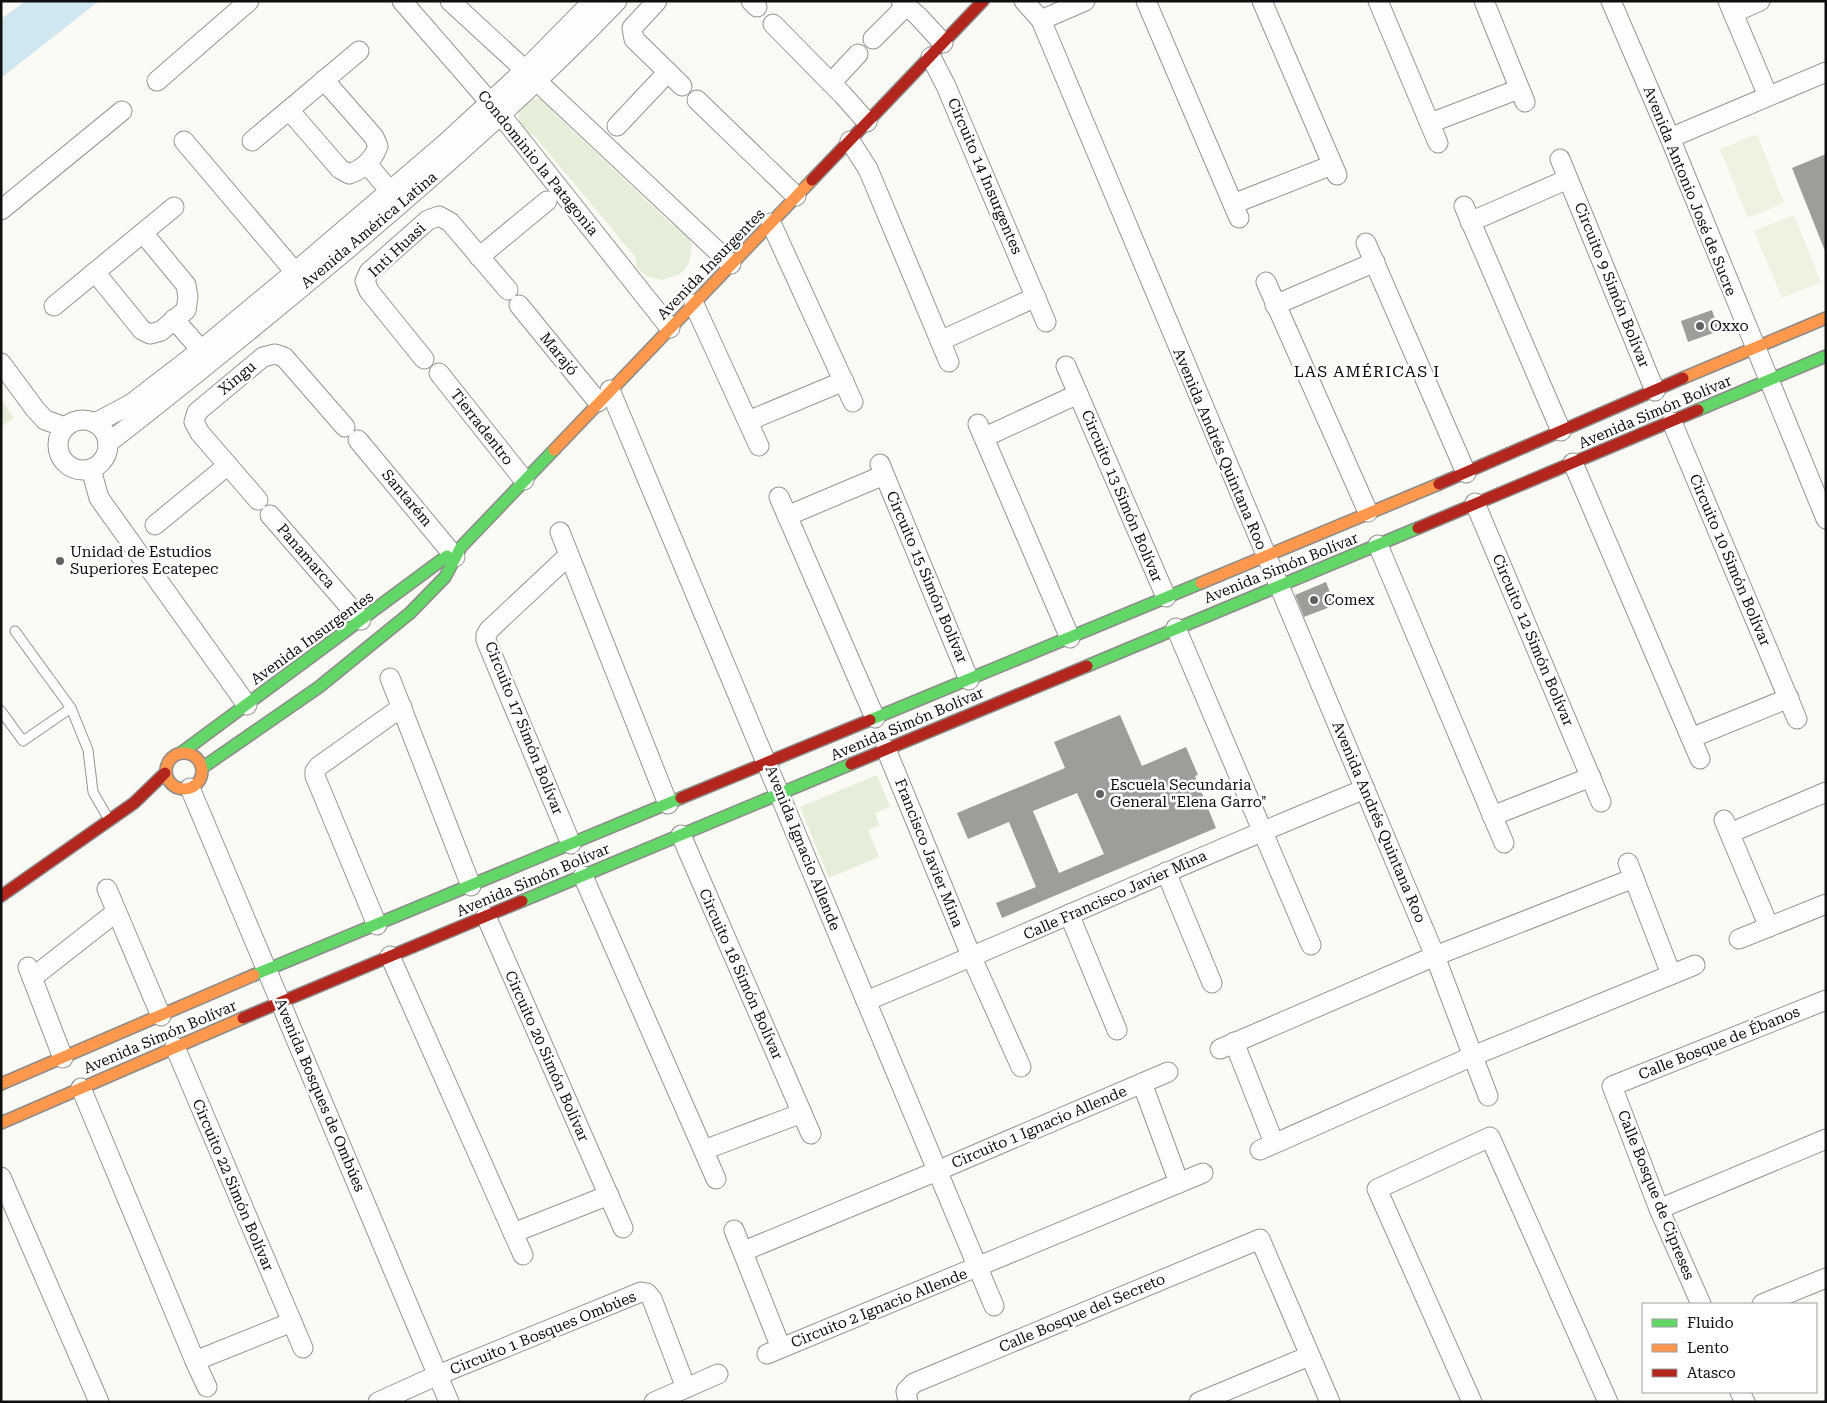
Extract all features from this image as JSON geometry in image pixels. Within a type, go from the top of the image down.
[{"type":"main road","name":"Avenida Insurgentes","points":[[181,753],[456,552],[984,1]]},
{"type":"main road","name":"Avenida Simón Bolívar","points":[[1,1084],[267,970],[875,718],[969,680],[1018,663],[1070,638],[1166,597],[1466,473],[1754,347],[1826,318]]},
{"type":"main road","name":"Avenida Simón Bolívar","points":[[1,1123],[281,1002],[886,749],[1027,686],[1176,628],[1378,545],[1826,356]]},
{"type":"main road","name":"Avenida Insurgentes","points":[[202,768],[319,687],[410,613],[445,577],[456,552]]},
{"type":"main road","points":[[134,803],[182,787],[198,784],[202,768],[198,759],[190,754],[181,753],[169,760],[166,766],[166,773],[168,780],[182,787]]},
{"type":"main road","points":[[1,896],[134,803],[166,773]]},
{"type":"street","points":[[157,81],[249,1]]},
{"type":"street","name":"Condominio la Patagonia","points":[[402,1],[495,109],[670,328]]},
{"type":"street","points":[[450,1],[731,264]]},
{"type":"street","name":"Avenida América Latina","points":[[531,76],[593,1]]},
{"type":"street","name":"Avenida América Latina","points":[[91,469],[104,459],[108,443],[219,356],[379,222],[495,109],[617,1]]},
{"type":"street","points":[[657,1],[632,28],[634,39],[682,86]]},
{"type":"street","name":"Avenida Andrés Quintana Roo","points":[[1024,1],[1041,20],[1435,956],[1488,1096]]},
{"type":"street","points":[[1041,20],[1085,1]]},
{"type":"street","points":[[1146,1],[1236,211],[1335,170],[1262,1]]},
{"type":"street","points":[[1378,1],[1438,143]]},
{"type":"street","points":[[1430,123],[1522,96],[1484,1]]},
{"type":"street","name":"Avenida Antonio José de Sucre","points":[[1611,1],[1670,138],[1826,519]]},
{"type":"street","points":[[1760,1],[1731,7],[1768,96]]},
{"type":"street","points":[[873,39],[904,4]]},
{"type":"street","name":"Circuito 14 Insurgentes","points":[[904,4],[918,16],[937,50],[946,86],[1046,322]]},
{"type":"street","points":[[773,24],[867,122]]},
{"type":"street","points":[[252,141],[359,51]]},
{"type":"street","points":[[831,83],[858,54]]},
{"type":"street","points":[[617,126],[668,72]]},
{"type":"street","points":[[1670,138],[1826,72]]},
{"type":"street","points":[[289,110],[340,169],[350,174],[358,171],[374,157],[378,146],[374,137],[324,80]]},
{"type":"street","points":[[697,100],[796,196]]},
{"type":"street","name":"Avenida América Latina","points":[[66,427],[75,421],[85,420],[95,423],[131,404],[201,350],[446,144],[495,109]]},
{"type":"street","points":[[1,210],[122,111]]},
{"type":"street","points":[[184,141],[295,272]]},
{"type":"street","points":[[850,142],[868,169],[949,362]]},
{"type":"street","name":"Circuito 9 Simón Bolívar","points":[[1560,160],[1655,391]]},
{"type":"street","points":[[366,164],[390,191]]},
{"type":"street","points":[[1561,431],[1467,214],[1568,179]]},
{"type":"street","points":[[479,257],[547,201]]},
{"type":"street","points":[[54,306],[174,207]]},
{"type":"street","name":"Inti Huasi","points":[[424,360],[369,291],[365,281],[369,272],[428,220],[439,216],[450,222],[513,298]]},
{"type":"street","points":[[379,222],[398,246]]},
{"type":"street","points":[[772,223],[853,402]]},
{"type":"street","points":[[95,272],[142,330],[150,334],[161,331],[186,310],[188,297],[186,285],[143,233]]},
{"type":"street","points":[[1366,243],[1466,473]]},
{"type":"street","points":[[1275,305],[1375,262]]},
{"type":"street","points":[[1266,282],[1368,512]]},
{"type":"street","points":[[940,341],[1036,297]]},
{"type":"street","name":"Marajó","points":[[513,298],[604,396]]},
{"type":"street","points":[[694,304],[759,446]]},
{"type":"street","points":[[174,320],[201,350]]},
{"type":"street","name":"Xingu","points":[[258,500],[200,433],[194,422],[197,412],[263,357],[275,354],[284,357],[351,434]]},
{"type":"street","points":[[219,356],[238,378]]},
{"type":"street","points":[[1,363],[45,420],[66,427],[58,442],[62,458],[74,468],[91,469],[99,498],[247,704]]},
{"type":"street","name":"Circuito 13 Simón Bolívar","points":[[1066,366],[1166,597]]},
{"type":"street","name":"Tierradentro","points":[[439,373],[524,480]]},
{"type":"street","points":[[748,420],[844,381]]},
{"type":"street","name":"Circuito 13 Simón Bolívar","points":[[1070,638],[982,431],[1078,394]]},
{"type":"street","name":"Avenida Ignacio Allende","points":[[604,396],[780,793],[994,1306]]},
{"type":"street","name":"Circuito 10 Simón Bolívar","points":[[1672,422],[1797,719]]},
{"type":"street","points":[[95,423],[102,428],[108,443]]},
{"type":"street","name":"Santarém","points":[[351,434],[456,552]]},
{"type":"street","points":[[1573,463],[1700,759]]},
{"type":"street","points":[[155,525],[228,465]]},
{"type":"street","name":"Circuito 15 Simón Bolívar","points":[[786,516],[882,469],[969,680]]},
{"type":"street","points":[[778,497],[875,718]]},
{"type":"street","name":"Circuito 12 Simón Bolívar","points":[[1475,503],[1601,802]]},
{"type":"street","name":"Panamarca","points":[[270,515],[361,620]]},
{"type":"street","points":[[560,532],[668,804]]},
{"type":"street","points":[[1378,545],[1504,843]]},
{"type":"street","name":"Circuito 17 Simón Bolívar","points":[[568,556],[489,630],[486,640],[571,844]]},
{"type":"street","points":[[1176,628],[1311,945]]},
{"type":"street","points":[[390,678],[471,886]]},
{"type":"street","points":[[1691,738],[1789,698]]},
{"type":"street","points":[[378,925],[315,776],[315,771],[319,766],[402,707]]},
{"type":"street","name":"Francisco Javier Mina","points":[[886,749],[972,958],[1021,1067]]},
{"type":"street","points":[[1492,816],[1591,777]]},
{"type":"street","name":"Avenida Bosques de Ombúes","points":[[182,787],[281,1002],[449,1402]]},
{"type":"street","name":"Calle Francisco Javier Mina","points":[[866,1001],[972,958],[1263,830],[1364,789]]},
{"type":"street","points":[[1769,926],[1727,826],[1826,792]]},
{"type":"street","name":"Circuito 18 Simón Bolívar","points":[[681,835],[811,1134]]},
{"type":"street","points":[[1671,974],[1631,871],[1227,1045],[1267,1146],[1473,1056],[1695,965]]},
{"type":"street","points":[[1166,872],[1212,983]]},
{"type":"street","points":[[583,876],[716,1179]]},
{"type":"street","points":[[107,889],[161,1016]]},
{"type":"street","points":[[1739,939],[1826,904]]},
{"type":"street","points":[[63,1058],[30,973],[116,912]]},
{"type":"street","points":[[1069,914],[1117,1030]]},
{"type":"street","name":"Circuito 20 Simón Bolívar","points":[[486,916],[624,1228]]},
{"type":"street","points":[[390,956],[523,1255]]},
{"type":"street","name":"Calle Bosque de Ébanos","points":[[1612,1086],[1826,1000]]},
{"type":"street","name":"Circuito 22 Simón Bolívar","points":[[175,1048],[303,1348]]},
{"type":"street","name":"Circuito 1 Ignacio Allende","points":[[937,1171],[1168,1072]]},
{"type":"street","name":"Circuito 1 Ignacio Allende","points":[[1142,1083],[1178,1183]]},
{"type":"street","name":"Calle Bosque de Cipreses","points":[[1612,1086],[1659,1209],[1701,1303]]},
{"type":"street","points":[[81,1088],[207,1387]]},
{"type":"street","points":[[704,1150],[802,1113]]},
{"type":"street","points":[[1472,1402],[1377,1189],[1490,1137],[1608,1402]]},
{"type":"street","points":[[1659,1209],[1826,1139]]},
{"type":"street","points":[[744,1251],[937,1171]]},
{"type":"street","points":[[978,1267],[1203,1173]]},
{"type":"street","points":[[1,1177],[99,1402]]},
{"type":"street","points":[[513,1233],[609,1195]]},
{"type":"street","name":"Circuito 2 Ignacio Allende","points":[[734,1230],[744,1251],[774,1351],[978,1267]]},
{"type":"street","name":"Calle Bosque del Secreto","points":[[907,1396],[914,1383],[1260,1239],[1309,1356]]},
{"type":"street","points":[[1764,1303],[1826,1278]]},
{"type":"street","name":"Circuito 1 Bosques Ombúes","points":[[378,1402],[641,1292],[648,1293],[652,1299],[686,1388]]},
{"type":"street","points":[[195,1361],[292,1322]]},
{"type":"street","points":[[1199,1402],[1309,1356],[1330,1402]]},
{"type":"street","points":[[654,1402],[718,1374]]},
{"type":"lane","points":[[16,631],[71,708],[88,750],[93,792],[109,820]]},
{"type":"lane","points":[[1,711],[24,740],[71,708]]},
{"type":"green space","points":[[541,98],[552,104],[553,112],[671,224],[683,226],[692,245],[689,264],[680,274],[662,280],[648,277],[637,268],[636,258],[533,134],[522,132],[519,118],[520,108],[533,99]]},
{"type":"green space","points":[[1757,134],[1784,203],[1748,218],[1720,149]]},
{"type":"green space","points":[[1794,215],[1821,282],[1782,298],[1754,231]]},
{"type":"green space","points":[[1,399],[14,418],[1,427]]},
{"type":"green space","points":[[877,775],[890,807],[875,813],[879,825],[868,830],[879,857],[829,878],[800,807]]},
{"type":"water","points":[[26,1],[99,1],[1,78],[1,19]]},
{"type":"building","points":[[1826,154],[1826,251],[1825,251],[1792,168]]},
{"type":"building","name":"Oxxo","points":[[1712,310],[1719,331],[1688,342],[1681,321]]},
{"type":"building","name":"Comex","points":[[1326,582],[1335,605],[1304,617],[1295,595]]},
{"type":"building","points":[[1120,715],[1142,766],[1186,747],[1198,775],[1195,776],[1216,828],[1002,918],[996,903],[1036,887],[1009,822],[968,839],[957,813],[1065,768],[1054,742]],"holes":[[[1077,793],[1104,854],[1059,873],[1033,811]]]},
{"type":"traffic: fast","points":[[1698,410],[1826,356]]},
{"type":"traffic: fast","points":[[202,768],[319,687],[410,613],[445,577],[461,547],[554,450]]},
{"type":"traffic: fast","points":[[1087,666],[1418,528]]},
{"type":"traffic: fast","points":[[181,753],[447,556]]},
{"type":"traffic: fast","points":[[870,720],[1201,583]]},
{"type":"traffic: fast","points":[[522,901],[851,764]]},
{"type":"traffic: fast","points":[[254,975],[681,798]]},
{"type":"traffic: slow","points":[[554,450],[812,180]]},
{"type":"traffic: slow","points":[[1683,378],[1826,318]]},
{"type":"traffic: slow","points":[[1201,583],[1439,484]]},
{"type":"traffic: slow","points":[[184,753],[191,754],[197,758],[201,764],[202,771],[201,778],[197,784],[191,788],[184,789],[177,788],[171,784],[167,778],[166,771],[167,764],[171,758],[177,754],[184,753]]},
{"type":"traffic: slow","points":[[1,1084],[254,975]]},
{"type":"traffic: slow","points":[[1,1123],[243,1018]]},
{"type":"traffic: jam","points":[[812,180],[983,1]]},
{"type":"traffic: jam","points":[[1439,484],[1683,378]]},
{"type":"traffic: jam","points":[[1418,528],[1698,410]]},
{"type":"traffic: jam","points":[[851,764],[1087,666]]},
{"type":"traffic: jam","points":[[681,798],[870,720]]},
{"type":"traffic: jam","points":[[1,896],[134,803],[165,773]]},
{"type":"traffic: jam","points":[[243,1018],[522,901]]},
{"type":"place","name":"Oxxo","points":[[1700,326]]},
{"type":"place","name":"Unidad de Estudios Superiores Ecatepec","points":[[60,561]]},
{"type":"place","name":"Comex","points":[[1314,600]]},
{"type":"place","name":"Escuela Secundaria General \"Elena Garro\"","points":[[1100,794]]},
{"type":"district","name":"LAS AMÉRICAS I","points":[[1367,371]]}]
